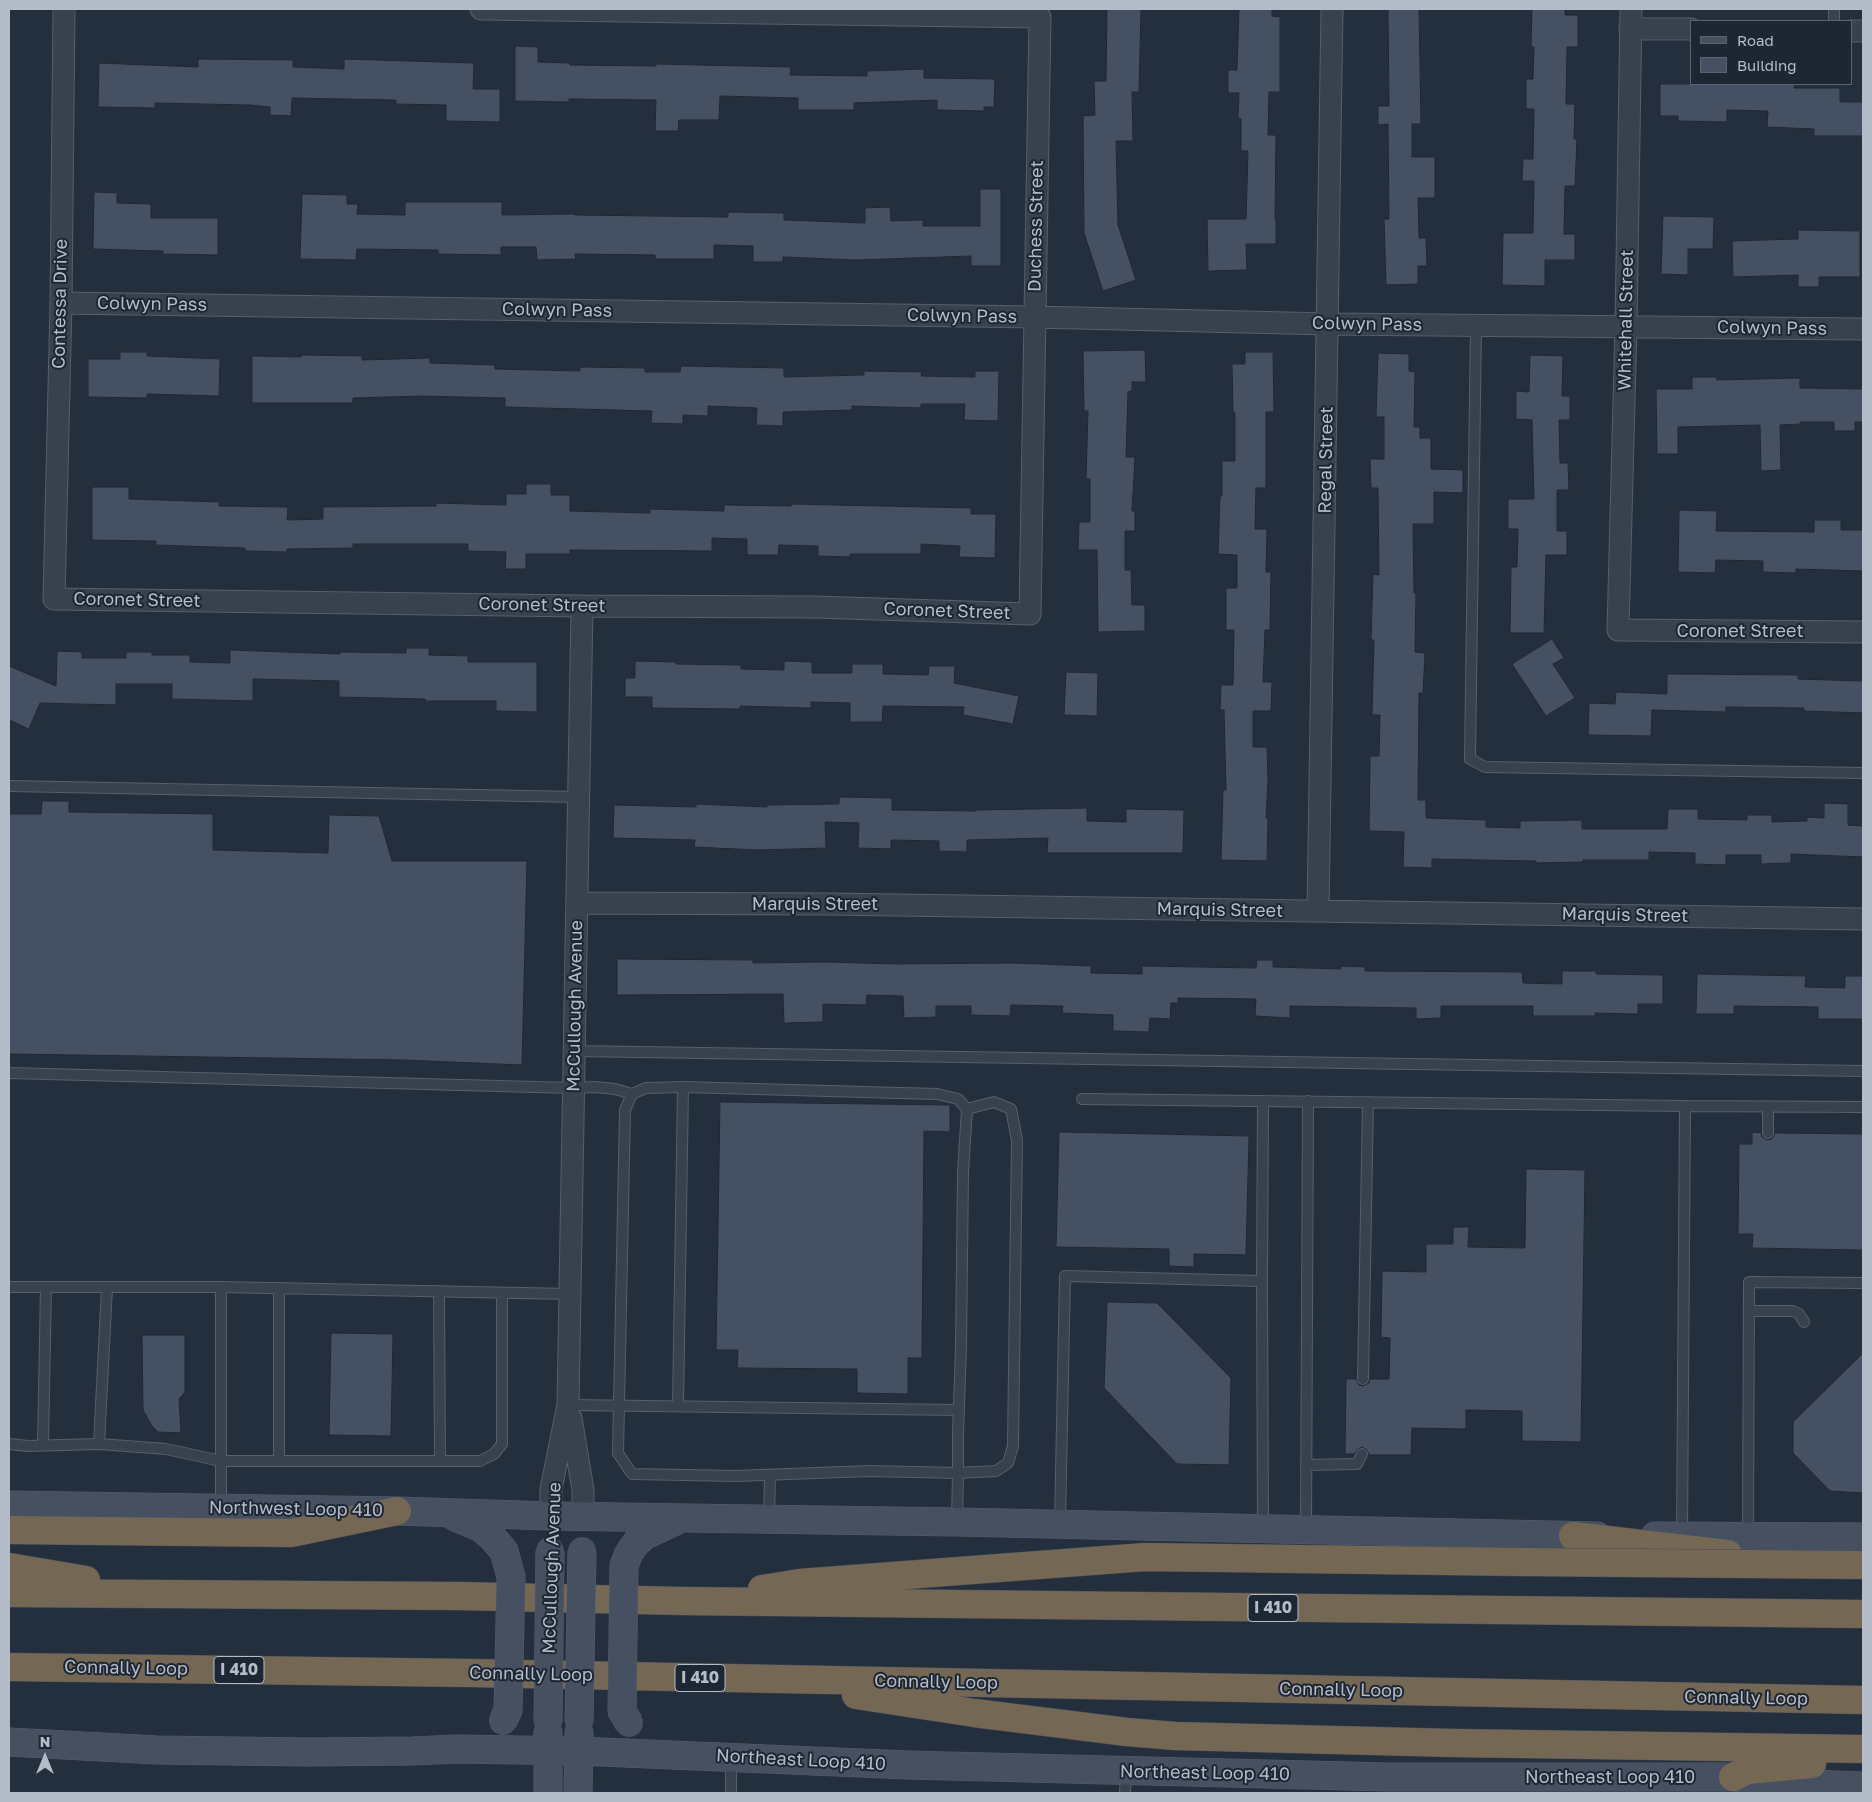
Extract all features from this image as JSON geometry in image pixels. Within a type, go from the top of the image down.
[{"type":"highway","points":[[9,1522],[291,1534],[397,1511]]},
{"type":"highway","points":[[1573,1536],[1863,1570]]},
{"type":"highway","points":[[682,1601],[800,1583],[1145,1557],[1863,1565]]},
{"type":"highway","points":[[9,1567],[164,1594]]},
{"type":"highway","name":"I 410","points":[[9,1593],[469,1596],[682,1601],[1863,1614]]},
{"type":"highway","name":"Connally Loop","points":[[9,1667],[469,1673],[1863,1700]]},
{"type":"highway","points":[[751,1679],[974,1713],[1127,1732],[1215,1738],[1863,1749]]},
{"type":"highway","points":[[1734,1781],[1748,1770],[1863,1759]]},
{"type":"main road","name":"Northwest Loop 410","points":[[9,1522],[221,1508],[583,1516]]},
{"type":"main road","points":[[447,1513],[481,1528],[492,1537],[504,1551],[511,1578],[508,1710],[503,1721],[493,1730],[457,1749]]},
{"type":"main road","name":"McCullough Avenue","points":[[548,1793],[551,1516]]},
{"type":"main road","points":[[583,1516],[769,1518],[1573,1536],[1863,1537]]},
{"type":"main road","name":"McCullough Avenue","points":[[578,1793],[583,1516]]},
{"type":"main road","points":[[684,1518],[644,1536],[629,1553],[624,1566],[622,1711],[637,1732],[702,1756]]},
{"type":"main road","points":[[9,1742],[204,1750],[394,1751],[457,1749],[548,1751]]},
{"type":"main road","name":"Northeast Loop 410","points":[[548,1751],[908,1765],[1126,1782],[1319,1780],[1734,1781],[1809,1789],[1863,1786]]},
{"type":"street","name":"Contessa Drive","points":[[54,599],[61,303],[64,9]]},
{"type":"street","name":"Duchess Street","points":[[480,9],[1040,17],[1030,614]]},
{"type":"street","name":"Regal Street","points":[[1318,911],[1332,9]]},
{"type":"street","points":[[1631,19],[1690,29]]},
{"type":"street","name":"Whitehall Street","points":[[1618,630],[1626,326],[1631,19]]},
{"type":"street","name":"Colwyn Pass","points":[[61,303],[1034,317],[1328,324],[1863,329]]},
{"type":"street","name":"Coronet Street","points":[[54,599],[582,606],[815,606],[1030,614]]},
{"type":"street","name":"McCullough Avenue","points":[[551,1516],[551,1489],[568,1405],[582,606]]},
{"type":"street","name":"Coronet Street","points":[[1618,630],[1863,632]]},
{"type":"street","name":"Marquis Street","points":[[577,903],[827,904],[1863,918]]},
{"type":"street","name":"McCullough Avenue","points":[[568,1405],[583,1490],[583,1516]]},
{"type":"lane","points":[[1476,325],[1470,759],[1485,767],[1863,773]]},
{"type":"lane","points":[[9,786],[578,797]]},
{"type":"lane","points":[[574,1051],[1863,1071]]},
{"type":"lane","points":[[9,1073],[594,1087],[608,1088],[632,1094],[646,1088],[683,1087],[937,1094],[958,1099],[968,1108]]},
{"type":"lane","points":[[678,1406],[683,1087]]},
{"type":"lane","points":[[632,1094],[625,1110],[618,1453],[632,1474],[958,1473],[996,1471],[1008,1463],[1013,1446],[1017,1140],[1011,1109],[994,1102],[968,1108]]},
{"type":"lane","points":[[1082,1099],[1863,1107]]},
{"type":"lane","points":[[1263,1101],[1263,1529]]},
{"type":"lane","points":[[1306,1529],[1308,1101]]},
{"type":"lane","points":[[1363,1379],[1368,1102]]},
{"type":"lane","points":[[1682,1536],[1686,1106]]},
{"type":"lane","points":[[1768,1106],[1768,1133]]},
{"type":"lane","points":[[957,1522],[963,1172],[968,1108]]},
{"type":"lane","points":[[1060,1524],[1065,1276],[1262,1281]]},
{"type":"lane","points":[[1748,1536],[1749,1282],[1863,1283]]},
{"type":"lane","points":[[9,1287],[220,1287],[570,1294]]},
{"type":"lane","points":[[44,1445],[46,1287]]},
{"type":"lane","points":[[100,1444],[107,1287]]},
{"type":"lane","points":[[220,1287],[221,1508]]},
{"type":"lane","points":[[279,1288],[279,1460]]},
{"type":"lane","points":[[439,1291],[440,1460]]},
{"type":"lane","points":[[9,1444],[28,1446],[100,1444],[166,1449],[221,1460],[480,1460],[494,1454],[502,1444],[502,1292]]},
{"type":"lane","points":[[1749,1311],[1793,1311],[1799,1314],[1804,1322]]},
{"type":"lane","points":[[568,1405],[958,1410]]},
{"type":"lane","points":[[1306,1465],[1357,1464],[1362,1454]]},
{"type":"lane","points":[[769,1518],[770,1475]]},
{"type":"lane","points":[[731,1757],[731,1793]]},
{"type":"building","points":[[1107,9],[1141,9],[1139,92],[1132,92],[1133,141],[1116,141],[1118,225],[1136,280],[1103,291],[1084,233],[1083,116],[1095,115],[1094,81],[1106,81]]},
{"type":"building","points":[[1239,9],[1272,9],[1272,16],[1280,17],[1280,92],[1269,92],[1268,135],[1276,135],[1276,244],[1246,244],[1247,270],[1208,271],[1207,219],[1246,219],[1248,151],[1241,151],[1241,119],[1238,118],[1239,93],[1228,93],[1228,70],[1237,70]]},
{"type":"building","points":[[1388,9],[1419,9],[1421,124],[1412,124],[1412,157],[1435,157],[1435,198],[1418,198],[1419,238],[1426,238],[1427,266],[1418,266],[1418,284],[1386,285],[1384,219],[1389,219],[1388,124],[1378,125],[1378,106],[1389,106]]},
{"type":"building","points":[[1532,9],[1565,9],[1565,15],[1578,15],[1578,47],[1567,47],[1566,104],[1575,104],[1574,139],[1577,139],[1575,186],[1565,186],[1564,234],[1575,234],[1575,260],[1545,260],[1545,286],[1502,285],[1503,233],[1533,233],[1534,181],[1522,181],[1523,159],[1533,159],[1534,109],[1526,109],[1526,79],[1533,79],[1534,47],[1531,47]]},
{"type":"building","points":[[515,46],[538,47],[538,62],[570,63],[570,65],[656,66],[656,64],[791,67],[790,75],[867,76],[867,71],[924,69],[924,78],[995,79],[994,107],[984,107],[984,111],[937,110],[937,100],[854,103],[854,110],[798,110],[798,98],[720,96],[719,120],[679,120],[678,131],[655,131],[656,100],[569,99],[569,102],[515,101]]},
{"type":"building","points":[[198,59],[293,60],[293,67],[344,69],[344,59],[474,63],[473,89],[500,89],[500,122],[446,121],[446,105],[396,104],[396,100],[292,98],[291,116],[270,115],[270,107],[250,105],[155,103],[155,108],[98,107],[99,63],[198,67]]},
{"type":"building","points":[[1660,84],[1795,85],[1794,88],[1840,88],[1840,102],[1863,102],[1863,136],[1814,136],[1814,129],[1767,127],[1768,111],[1727,110],[1727,122],[1678,121],[1678,116],[1660,116]]},
{"type":"building","points":[[980,189],[1001,189],[1001,266],[971,266],[971,256],[855,260],[783,257],[783,262],[753,262],[753,246],[714,245],[714,259],[655,259],[655,255],[575,254],[576,259],[537,260],[536,247],[501,247],[501,255],[438,254],[438,250],[357,249],[356,260],[300,259],[302,194],[347,195],[347,204],[358,204],[357,214],[405,215],[405,202],[502,202],[502,215],[575,214],[728,217],[728,212],[784,213],[784,220],[865,223],[865,208],[890,207],[891,221],[923,220],[923,226],[980,226]]},
{"type":"building","points":[[94,192],[117,193],[117,203],[151,204],[151,218],[218,218],[218,255],[163,254],[163,251],[93,249]]},
{"type":"building","points":[[1663,216],[1714,217],[1713,249],[1688,249],[1688,275],[1661,274]]},
{"type":"building","points":[[1798,230],[1860,231],[1860,277],[1819,277],[1819,287],[1798,287],[1798,275],[1733,277],[1732,241],[1798,239]]},
{"type":"building","points":[[1145,350],[1146,382],[1132,382],[1132,391],[1128,392],[1126,457],[1135,457],[1132,511],[1135,511],[1135,531],[1125,531],[1125,570],[1131,570],[1132,605],[1145,605],[1145,631],[1098,632],[1097,550],[1078,550],[1079,522],[1090,522],[1090,479],[1086,479],[1088,411],[1084,411],[1083,351]]},
{"type":"building","points":[[120,352],[147,352],[147,356],[220,359],[219,396],[147,394],[147,398],[88,397],[88,359],[120,359]]},
{"type":"building","points":[[1245,352],[1273,352],[1274,412],[1266,412],[1266,488],[1256,488],[1255,529],[1267,529],[1266,572],[1271,572],[1270,630],[1265,630],[1263,682],[1272,682],[1271,711],[1253,711],[1253,747],[1267,747],[1267,861],[1221,860],[1223,790],[1226,790],[1224,710],[1220,710],[1221,685],[1233,685],[1234,630],[1226,630],[1226,588],[1237,588],[1237,555],[1218,554],[1220,496],[1222,496],[1222,461],[1235,461],[1232,364],[1245,364]]},
{"type":"building","points":[[1378,353],[1409,354],[1409,371],[1415,372],[1414,427],[1420,427],[1420,438],[1431,438],[1431,469],[1463,470],[1463,493],[1434,492],[1434,524],[1413,524],[1414,593],[1416,593],[1415,652],[1425,653],[1423,693],[1419,693],[1418,800],[1426,800],[1426,818],[1486,820],[1486,827],[1520,828],[1520,821],[1582,820],[1582,829],[1667,829],[1668,809],[1698,809],[1698,819],[1747,820],[1747,815],[1772,815],[1772,822],[1807,821],[1807,817],[1824,818],[1824,803],[1848,804],[1848,825],[1863,826],[1863,857],[1791,854],[1791,863],[1761,864],[1761,855],[1726,855],[1726,865],[1695,864],[1695,853],[1649,852],[1649,860],[1583,860],[1583,862],[1536,863],[1536,861],[1432,859],[1432,868],[1403,867],[1404,832],[1369,831],[1370,756],[1379,756],[1380,715],[1372,715],[1374,640],[1371,640],[1373,574],[1379,575],[1378,488],[1371,488],[1370,459],[1384,459],[1384,417],[1376,417]]},
{"type":"building","points":[[301,355],[362,356],[362,360],[430,358],[430,363],[495,365],[495,369],[580,371],[580,367],[645,368],[645,372],[680,372],[681,366],[784,368],[784,377],[864,375],[864,371],[922,372],[921,376],[975,377],[975,371],[999,371],[998,421],[964,420],[965,404],[921,404],[921,408],[852,406],[852,410],[783,412],[783,426],[756,425],[757,408],[708,406],[708,416],[683,415],[683,424],[651,423],[652,411],[505,407],[505,398],[421,396],[353,398],[353,403],[252,403],[252,356],[301,357]]},
{"type":"building","points":[[1530,355],[1563,356],[1562,396],[1570,396],[1570,420],[1559,420],[1560,463],[1568,463],[1569,490],[1557,490],[1557,531],[1567,531],[1567,555],[1546,555],[1544,633],[1510,633],[1511,567],[1517,567],[1518,529],[1508,529],[1508,499],[1534,499],[1532,420],[1516,419],[1516,391],[1529,392]]},
{"type":"building","points":[[1692,377],[1716,377],[1717,380],[1800,378],[1800,388],[1863,389],[1863,422],[1855,422],[1855,431],[1834,431],[1834,422],[1800,422],[1801,424],[1780,425],[1781,470],[1761,471],[1760,425],[1678,427],[1678,454],[1657,454],[1656,389],[1692,389]]},
{"type":"building","points":[[526,484],[551,484],[551,495],[570,495],[570,511],[650,513],[650,509],[724,511],[724,505],[791,506],[791,504],[971,508],[971,514],[996,514],[995,558],[959,557],[960,546],[921,544],[921,554],[850,554],[850,557],[818,556],[818,546],[779,545],[778,555],[747,555],[747,539],[712,538],[712,551],[570,550],[570,554],[526,554],[526,569],[505,569],[506,552],[468,551],[468,544],[353,544],[353,548],[287,549],[287,552],[245,551],[245,548],[156,545],[156,541],[92,540],[92,487],[129,487],[129,499],[219,502],[219,506],[288,507],[287,520],[323,519],[323,507],[436,506],[436,503],[506,505],[506,494],[526,494]]},
{"type":"building","points":[[1679,510],[1717,511],[1716,531],[1814,532],[1814,520],[1841,520],[1841,530],[1863,530],[1863,571],[1796,569],[1796,573],[1763,572],[1763,561],[1716,560],[1715,573],[1678,572]]},
{"type":"building","points":[[1552,639],[1564,658],[1553,664],[1575,698],[1546,716],[1512,664]]},
{"type":"building","points":[[406,648],[429,648],[429,655],[468,656],[468,662],[537,662],[537,712],[496,711],[496,701],[425,701],[425,699],[339,697],[339,681],[253,679],[253,701],[172,699],[172,684],[116,684],[116,705],[40,703],[29,729],[9,720],[9,666],[56,686],[57,651],[82,652],[82,658],[126,658],[126,652],[152,652],[152,655],[190,655],[190,662],[230,663],[230,650],[340,654],[340,652],[406,653]]},
{"type":"building","points":[[635,661],[741,665],[741,669],[784,670],[784,661],[812,662],[812,673],[852,673],[852,664],[883,664],[883,674],[928,675],[929,666],[955,666],[954,683],[1019,696],[1013,724],[963,715],[964,707],[883,706],[882,722],[850,722],[850,703],[811,702],[811,708],[740,706],[740,709],[652,708],[652,697],[625,697],[625,678],[635,678]]},
{"type":"building","points":[[1066,672],[1098,673],[1097,716],[1064,715]]},
{"type":"building","points":[[1667,674],[1798,675],[1798,679],[1863,681],[1863,713],[1804,711],[1804,708],[1726,707],[1726,712],[1652,710],[1651,736],[1588,735],[1589,703],[1615,704],[1616,692],[1667,694]]},
{"type":"building","points":[[839,797],[892,798],[892,810],[976,811],[1087,808],[1087,821],[1126,822],[1126,809],[1184,810],[1183,853],[1047,853],[1048,838],[967,840],[967,852],[939,851],[939,841],[891,840],[891,849],[858,848],[859,823],[825,822],[826,848],[757,850],[694,847],[695,840],[613,838],[614,805],[696,807],[696,804],[767,807],[767,805],[839,804]]},
{"type":"building","points":[[42,801],[69,801],[69,812],[213,814],[213,850],[328,853],[329,815],[379,816],[392,861],[527,861],[522,1065],[404,1060],[9,1054],[9,814],[41,814]]},
{"type":"building","points":[[617,959],[753,960],[753,963],[1013,963],[1091,966],[1091,973],[1142,974],[1142,966],[1256,968],[1257,960],[1273,960],[1273,967],[1341,969],[1341,966],[1365,967],[1365,971],[1522,972],[1523,983],[1562,984],[1562,971],[1596,971],[1596,974],[1663,975],[1663,1004],[1638,1004],[1638,1014],[1595,1013],[1595,1016],[1533,1016],[1533,1006],[1441,1006],[1441,1018],[1416,1019],[1416,1008],[1290,1006],[1290,1018],[1255,1016],[1256,999],[1178,998],[1178,1003],[1171,1003],[1170,1019],[1150,1018],[1149,1032],[1113,1031],[1113,1015],[1062,1013],[1063,1006],[1011,1005],[1010,1016],[971,1015],[971,1006],[936,1006],[936,1017],[904,1018],[903,996],[867,995],[866,1005],[823,1004],[823,1022],[784,1023],[783,994],[617,995]]},
{"type":"building","points":[[1697,974],[1806,976],[1805,987],[1845,988],[1845,976],[1863,976],[1863,1019],[1818,1019],[1818,1007],[1734,1006],[1734,1014],[1696,1014]]},
{"type":"building","points":[[720,1102],[950,1105],[950,1132],[924,1131],[922,1358],[908,1358],[908,1394],[857,1393],[857,1369],[737,1368],[738,1350],[716,1350]]},
{"type":"building","points":[[1059,1132],[1249,1136],[1246,1255],[1194,1254],[1194,1267],[1169,1266],[1169,1249],[1056,1247]]},
{"type":"building","points":[[1752,1132],[1761,1133],[1762,1137],[1768,1140],[1772,1139],[1775,1133],[1863,1134],[1863,1250],[1752,1248],[1753,1234],[1738,1234],[1739,1144],[1752,1144]]},
{"type":"building","points":[[1526,1169],[1585,1170],[1581,1442],[1522,1441],[1522,1411],[1466,1410],[1466,1429],[1412,1428],[1411,1455],[1369,1455],[1367,1450],[1362,1447],[1354,1454],[1345,1454],[1346,1379],[1356,1379],[1359,1385],[1363,1386],[1369,1383],[1370,1379],[1389,1379],[1390,1338],[1381,1337],[1382,1271],[1426,1272],[1426,1244],[1453,1244],[1453,1227],[1469,1227],[1468,1247],[1525,1248]]},
{"type":"building","points":[[1107,1302],[1157,1303],[1231,1378],[1229,1465],[1177,1464],[1104,1388]]},
{"type":"building","points":[[331,1333],[393,1334],[391,1436],[329,1435]]},
{"type":"building","points":[[142,1335],[185,1335],[185,1392],[179,1399],[181,1433],[158,1432],[152,1426],[143,1410]]},
{"type":"building","points":[[1863,1353],[1863,1493],[1830,1491],[1793,1453],[1793,1422]]}]
